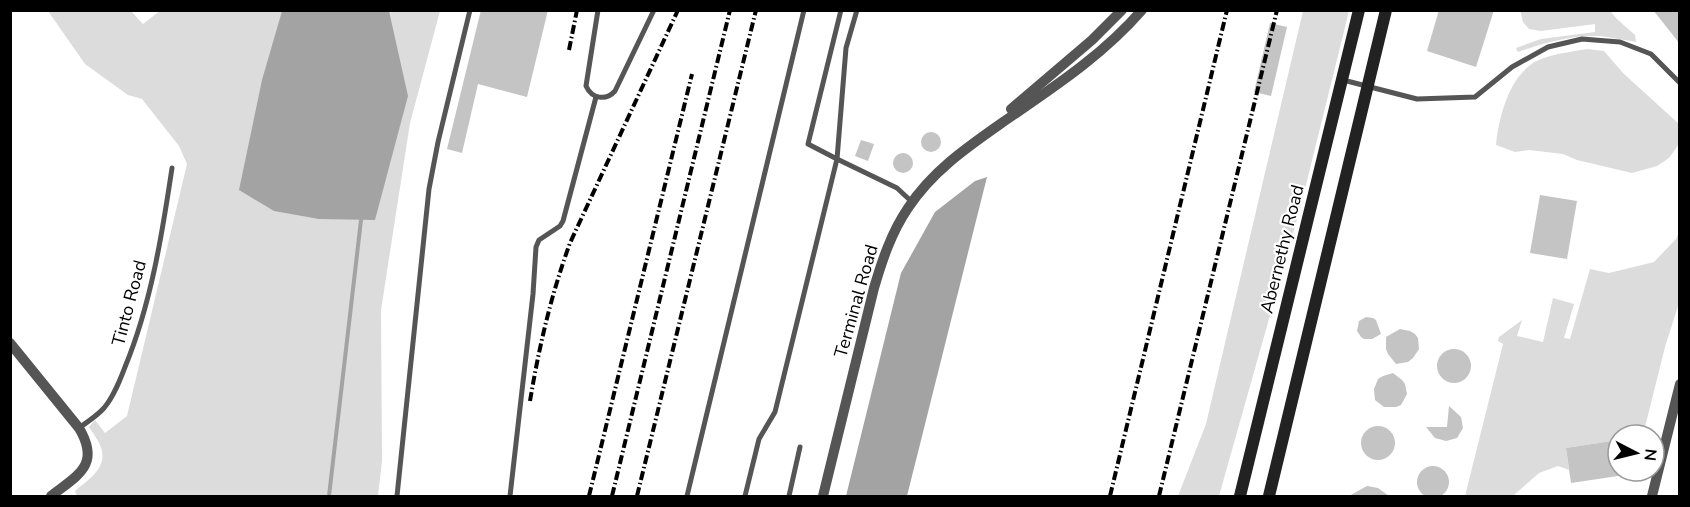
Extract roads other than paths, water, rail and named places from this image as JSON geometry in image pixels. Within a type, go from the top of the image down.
[{"type":"main road","name":"Abernethy Road","points":[[1240,496],[1359,10]]},
{"type":"main road","points":[[1269,496],[1386,10]]},
{"type":"street","points":[[963,150],[1092,40],[1122,10]]},
{"type":"street","name":"Terminal Road","points":[[823,496],[883,258],[895,229],[912,202],[943,166],[1114,41],[1142,10]]},
{"type":"street","points":[[13,350],[79,428],[87,442],[89,455],[85,465],[78,475],[51,496]]},
{"type":"street","points":[[1652,496],[1680,384]]},
{"type":"lane","points":[[397,496],[429,189],[470,10]]},
{"type":"lane","points":[[598,10],[586,80],[588,91],[596,97],[606,97],[615,91],[654,10]]},
{"type":"lane","points":[[687,496],[804,10]]},
{"type":"lane","points":[[841,10],[808,144],[897,189],[912,202]]},
{"type":"lane","points":[[745,496],[759,439],[775,412],[837,159],[846,48],[857,10]]},
{"type":"lane","points":[[1342,80],[1417,99],[1475,98],[1512,67],[1548,47],[1582,39],[1620,42],[1651,54],[1680,82]]},
{"type":"lane","points":[[510,496],[533,294],[536,247],[539,240],[560,226],[563,221],[596,97]]},
{"type":"lane","name":"Tinto Road","points":[[79,428],[104,408],[114,392],[133,349],[163,232],[172,168]]},
{"type":"lane","points":[[789,496],[800,447]]},
{"type":"waterway","points":[[329,496],[361,220]]},
{"type":"railway","points":[[569,50],[577,10]]},
{"type":"railway","points":[[530,401],[546,321],[570,243],[678,10]]},
{"type":"railway","points":[[612,496],[730,10]]},
{"type":"railway","points":[[637,496],[756,10]]},
{"type":"railway","points":[[1110,496],[1227,10]]},
{"type":"railway","points":[[1159,496],[1277,10]]},
{"type":"railway","points":[[589,496],[692,74]]}]
